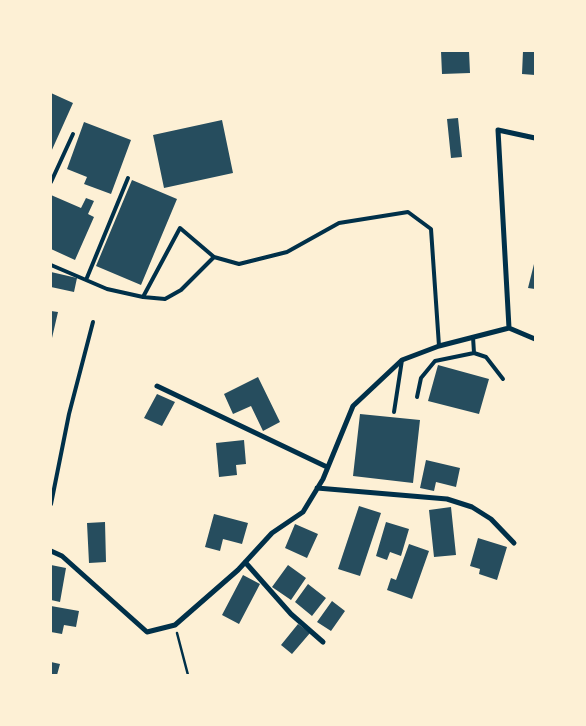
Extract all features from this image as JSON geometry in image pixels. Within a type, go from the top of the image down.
[{"type":"street","points":[[508,328],[498,130],[535,138]]},
{"type":"street","points":[[51,551],[62,556],[147,632],[175,625],[245,562],[272,533],[303,512],[327,467],[353,406],[402,360],[439,346],[508,328],[535,339]]},
{"type":"street","points":[[157,386],[327,467]]},
{"type":"street","points":[[317,488],[447,499],[472,507],[491,519],[514,543]]},
{"type":"street","points":[[245,562],[291,614],[323,642]]},
{"type":"lane","points":[[51,182],[73,134]]},
{"type":"lane","points":[[86,280],[128,178]]},
{"type":"lane","points":[[143,297],[180,228],[214,257],[239,264],[288,252],[339,223],[408,212],[430,229],[439,346]]},
{"type":"lane","points":[[51,265],[107,289],[143,297],[165,299],[181,290],[214,257]]},
{"type":"lane","points":[[51,504],[69,414],[93,322]]},
{"type":"lane","points":[[473,337],[474,353]]},
{"type":"lane","points":[[417,397],[421,378],[435,361],[474,353],[486,357],[503,379]]},
{"type":"lane","points":[[394,412],[402,360]]},
{"type":"path","points":[[175,625],[188,675]]},
{"type":"building","points":[[441,51],[469,51],[470,73],[442,74]]},
{"type":"building","points":[[523,51],[535,51],[535,75],[522,74]]},
{"type":"building","points":[[51,93],[73,103],[51,152]]},
{"type":"building","points":[[458,118],[462,157],[451,158],[447,119]]},
{"type":"building","points":[[222,120],[233,173],[164,188],[153,135]]},
{"type":"building","points":[[84,122],[131,140],[111,194],[84,184],[87,177],[67,169]]},
{"type":"building","points":[[132,180],[177,199],[141,285],[96,266]]},
{"type":"building","points":[[51,195],[81,208],[86,198],[94,201],[88,214],[94,217],[75,260],[51,249]]},
{"type":"building","points":[[535,264],[535,289],[528,288]]},
{"type":"building","points":[[51,272],[77,278],[74,292],[51,287]]},
{"type":"building","points":[[51,311],[58,312],[52,338],[51,338]]},
{"type":"building","points":[[438,365],[489,379],[479,414],[428,401]]},
{"type":"building","points":[[258,377],[280,422],[263,431],[251,406],[233,414],[224,394]]},
{"type":"building","points":[[157,394],[175,402],[162,426],[144,418]]},
{"type":"building","points":[[360,414],[420,420],[413,483],[353,476]]},
{"type":"building","points":[[244,440],[246,464],[236,465],[237,475],[219,477],[216,443]]},
{"type":"building","points":[[426,460],[460,468],[456,487],[436,482],[434,491],[420,488]]},
{"type":"building","points":[[359,506],[381,513],[360,576],[338,569]]},
{"type":"building","points":[[451,507],[456,555],[434,557],[429,510]]},
{"type":"building","points":[[214,514],[248,523],[242,544],[223,539],[220,551],[205,547]]},
{"type":"building","points":[[105,522],[106,562],[89,563],[87,523]]},
{"type":"building","points":[[386,522],[409,529],[401,556],[390,552],[387,560],[376,556]]},
{"type":"building","points":[[295,524],[318,534],[307,558],[285,548]]},
{"type":"building","points":[[478,538],[507,547],[497,580],[479,574],[480,569],[470,566]]},
{"type":"building","points":[[409,544],[429,551],[412,599],[387,590],[391,578],[396,580]]},
{"type":"building","points":[[51,565],[66,568],[60,602],[51,600]]},
{"type":"building","points":[[288,565],[306,578],[291,600],[272,587]]},
{"type":"building","points":[[243,575],[260,584],[239,624],[222,615]]},
{"type":"building","points":[[308,584],[326,598],[312,616],[295,602]]},
{"type":"building","points":[[332,601],[345,611],[331,631],[317,622]]},
{"type":"building","points":[[51,606],[79,611],[76,627],[64,625],[62,634],[51,632]]},
{"type":"building","points":[[298,624],[310,633],[292,654],[281,645]]},
{"type":"building","points":[[51,662],[60,664],[57,675],[51,675]]}]
